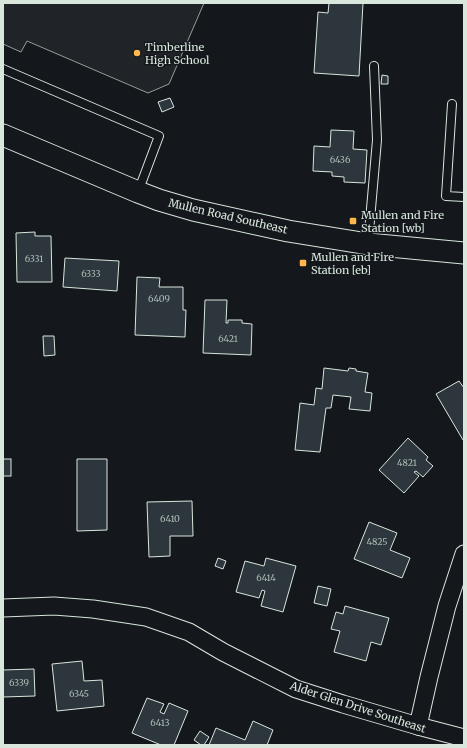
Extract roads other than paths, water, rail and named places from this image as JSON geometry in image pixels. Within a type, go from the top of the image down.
[{"type":"street","name":"Mullen Road Southeast","points":[[3,135],[159,200],[208,213],[288,231],[368,244],[464,253]]},
{"type":"street","points":[[418,726],[446,606],[464,554]]},
{"type":"street","name":"Alder Glen Drive Southeast","points":[[3,608],[54,606],[93,609],[146,617],[189,632],[223,652],[296,689],[418,726],[464,738]]},
{"type":"lane","points":[[368,244],[377,140],[374,66]]},
{"type":"lane","points":[[3,69],[159,136],[138,192]]},
{"type":"lane","points":[[452,104],[446,196],[464,197]]},
{"type":"place","name":"Timberline High School","points":[[137,53]]},
{"type":"place","name":"Mullen and Fire Station [wb]","points":[[353,221]]},
{"type":"place","name":"Mullen and Fire Station [eb]","points":[[303,263]]}]
